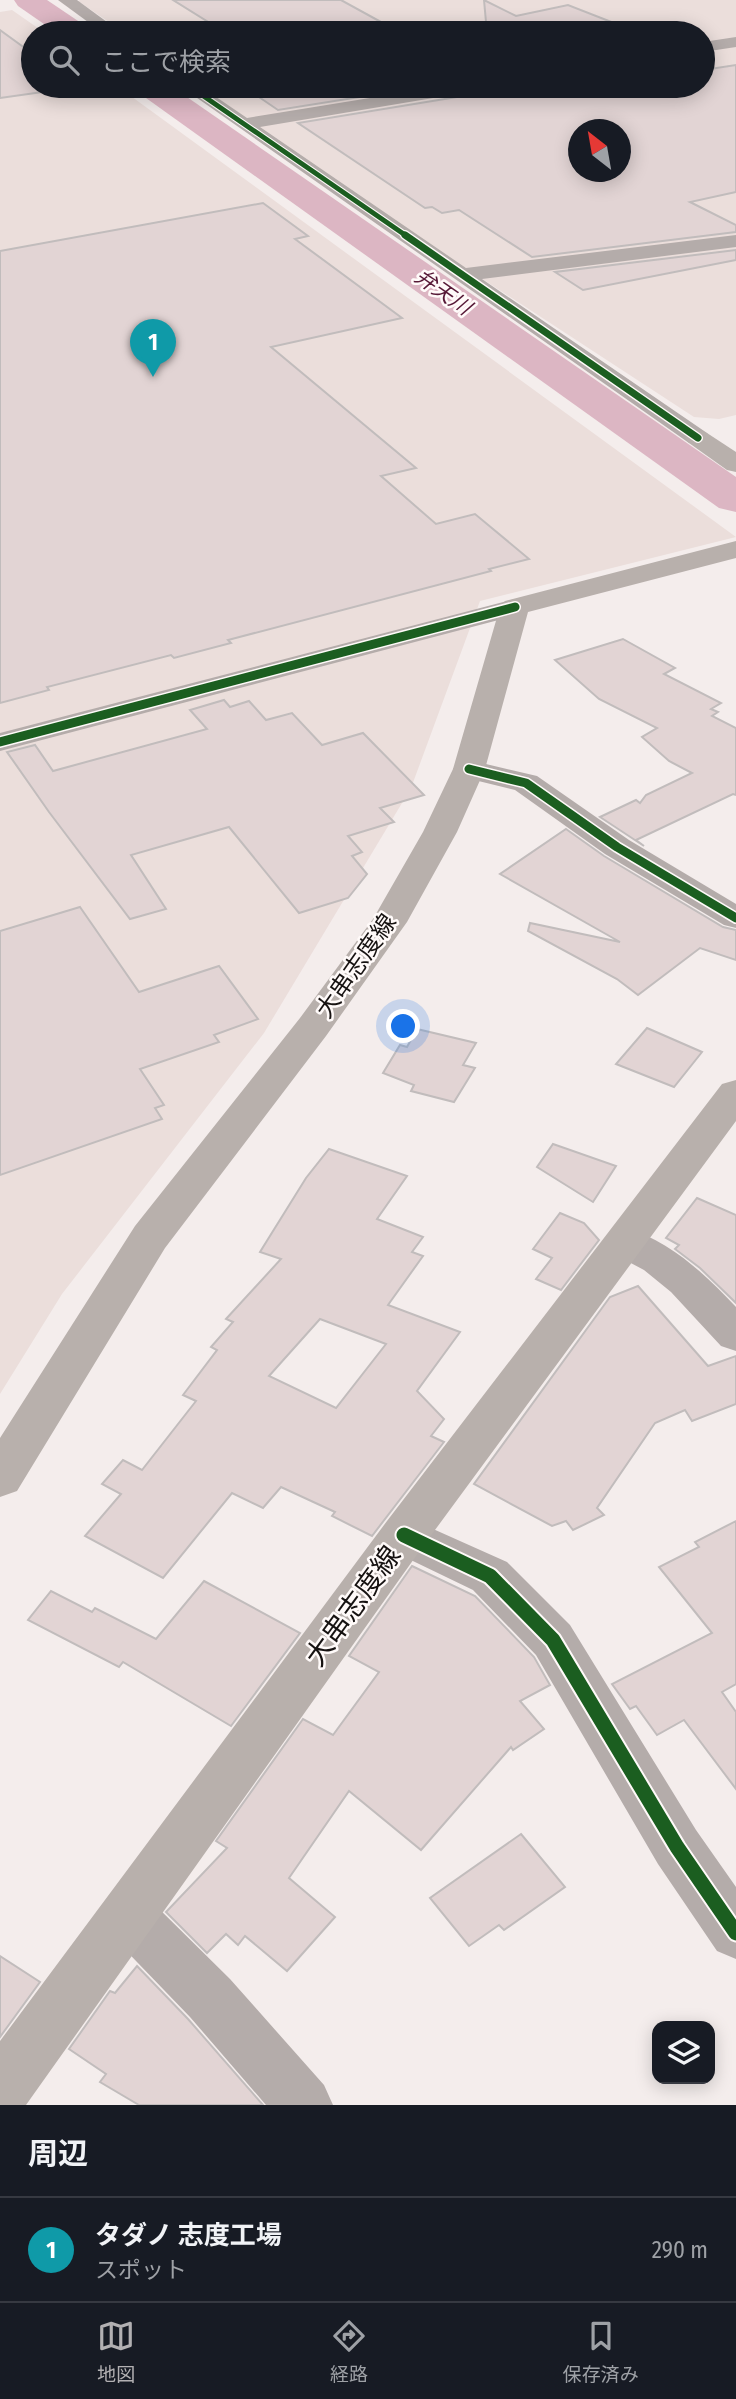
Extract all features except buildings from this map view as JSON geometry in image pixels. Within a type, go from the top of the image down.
[{"type":"main road","points":[[698,438],[736,429]]},
{"type":"main road","points":[[698,438],[736,464]]},
{"type":"main road","points":[[515,607],[736,549]]},
{"type":"main road","name":"大串志度線","points":[[0,1478],[150,1237],[313,1027],[389,922],[440,832],[469,769],[515,607]]},
{"type":"main road","name":"大串志度線","points":[[0,2091],[404,1535],[736,1093]]},
{"type":"street","points":[[66,0],[97,21]]},
{"type":"street","points":[[715,45],[736,42]]},
{"type":"street","points":[[206,98],[698,438]]},
{"type":"street","points":[[244,124],[402,98]]},
{"type":"street","points":[[462,275],[736,241]]},
{"type":"street","points":[[0,742],[515,607]]},
{"type":"street","points":[[469,769],[526,783],[617,847],[736,918]]},
{"type":"street","points":[[624,1242],[649,1251],[677,1272],[736,1335]]},
{"type":"street","points":[[404,1535],[489,1576],[553,1640],[677,1847],[736,1933]]},
{"type":"street","points":[[129,1916],[210,1998],[304,2105]]},
{"type":"shaded area","points":[[736,0],[736,415],[719,419],[694,417],[245,124],[211,98],[715,98],[715,21],[107,21],[78,1]]},
{"type":"shaded area","points":[[12,10],[28,21],[21,21],[21,98],[133,98],[736,537],[480,601],[411,788],[264,1033],[62,1294],[0,1394],[0,12]]},
{"type":"waterway","name":"弁天川","points":[[28,0],[59,21]]},
{"type":"waterway","name":"弁天川","points":[[167,98],[736,498]]},
{"type":"cycle path","points":[[206,98],[698,438]]},
{"type":"cycle path","points":[[0,742],[515,607]]},
{"type":"cycle path","points":[[469,769],[526,783],[617,847],[736,918]]},
{"type":"cycle path","points":[[404,1535],[490,1576],[553,1640],[677,1847],[736,1933]]},
{"type":"place","name":"タダノ 志度工場","points":[[153,377]]}]
